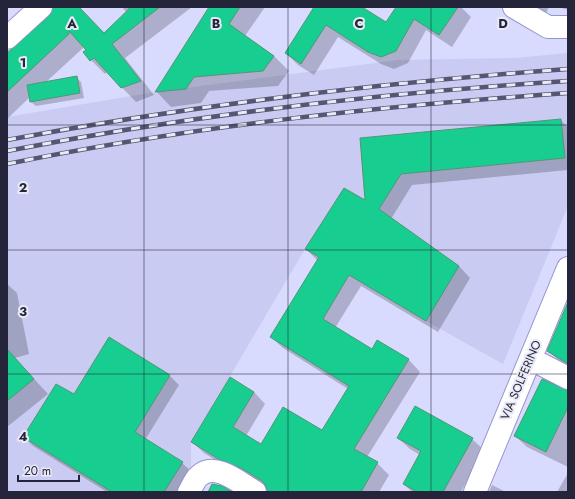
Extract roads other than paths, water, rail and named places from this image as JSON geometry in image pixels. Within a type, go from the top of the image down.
[{"type":"street","points":[[7,38],[41,7]]},
{"type":"street","points":[[514,7],[548,27],[568,27]]},
{"type":"street","name":"VIA SOLFERINO","points":[[475,492],[568,268]]},
{"type":"street","points":[[531,359],[568,378]]},
{"type":"street","points":[[189,492],[199,476],[208,471],[219,471],[255,492]]},
{"type":"railway","points":[[7,140],[147,116],[356,88],[568,69]]},
{"type":"railway","points":[[7,151],[146,127],[286,107],[427,92],[568,81]]},
{"type":"railway","points":[[7,164],[146,139],[286,119],[427,104],[568,93]]}]
